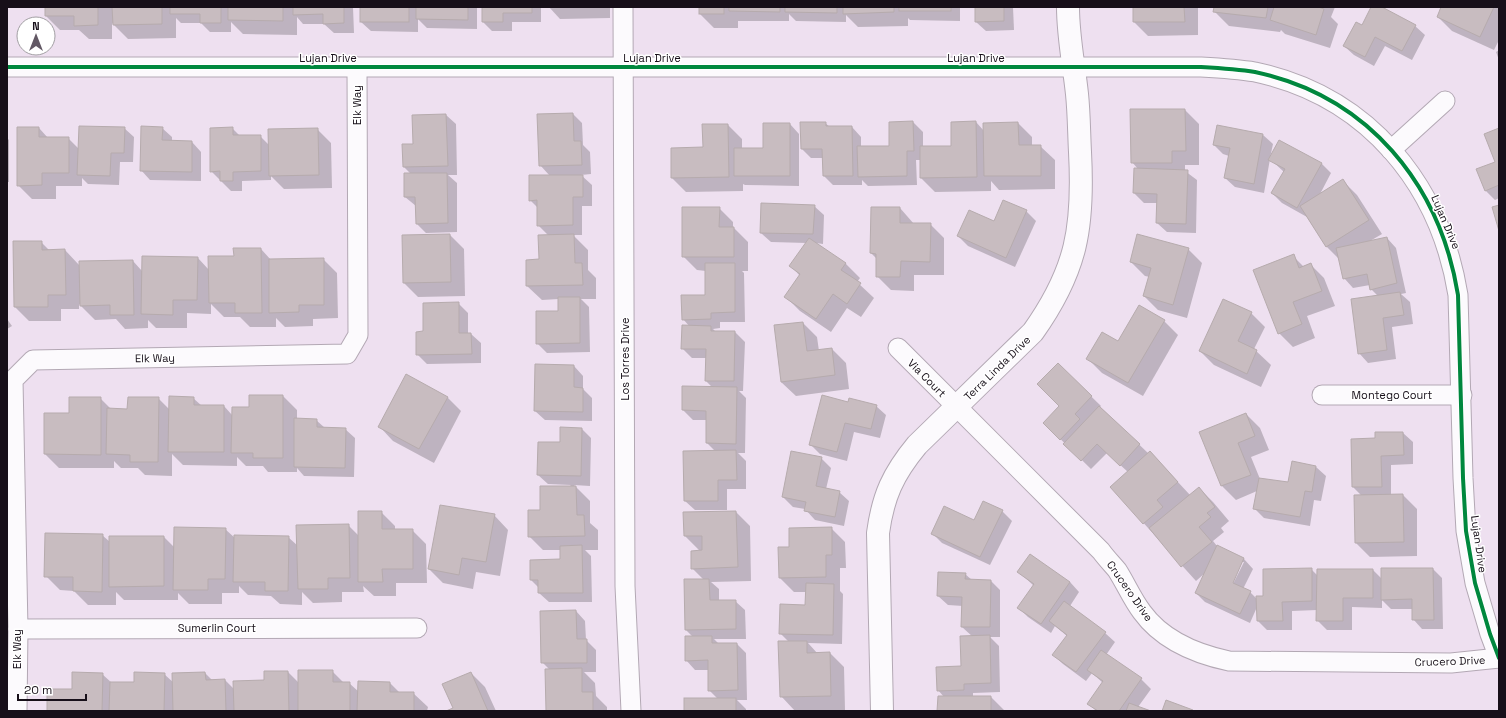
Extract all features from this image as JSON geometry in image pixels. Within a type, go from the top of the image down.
[{"type":"street","name":"Los Torres Drive","points":[[623,7],[626,586],[631,711]]},
{"type":"street","name":"Terra Linda Drive","points":[[882,711],[878,533],[881,508],[889,485],[901,464],[917,446],[1033,332],[1048,311],[1061,288],[1071,263],[1078,238],[1082,186],[1077,96],[1069,42],[1068,7]]},
{"type":"street","name":"Lujan Drive","points":[[7,67],[1201,67],[1255,72],[1307,89],[1331,102],[1364,125],[1392,150],[1424,193],[1446,242],[1454,268],[1458,295],[1462,395],[1463,478],[1466,531],[1475,583],[1490,634],[1499,658]]},
{"type":"street","name":"Elk Way","points":[[17,711],[18,629],[13,380],[33,360],[347,354],[358,336],[357,67]]},
{"type":"street","points":[[1392,150],[1445,101]]},
{"type":"street","name":"Via Court","points":[[898,348],[957,407]]},
{"type":"street","name":"Montego Court","points":[[1322,395],[1462,395]]},
{"type":"street","name":"Crucero Drive","points":[[957,407],[1101,551],[1116,570],[1142,613],[1160,631],[1181,646],[1204,656],[1229,661],[1451,663],[1499,658]]},
{"type":"street","name":"Sumerlin Court","points":[[18,629],[417,628]]},
{"type":"building","points":[[45,7],[98,7],[98,25],[74,26],[74,16],[45,16]]},
{"type":"building","points":[[112,7],[162,7],[162,24],[113,25]]},
{"type":"building","points":[[170,7],[221,7],[221,23],[200,23],[200,14],[170,14]]},
{"type":"building","points":[[228,7],[283,7],[283,21],[228,20]]},
{"type":"building","points":[[293,7],[344,7],[344,23],[323,24],[323,14],[293,15]]},
{"type":"building","points":[[360,7],[409,7],[409,22],[360,22]]},
{"type":"building","points":[[416,7],[468,7],[468,20],[416,19]]},
{"type":"building","points":[[482,7],[532,7],[532,13],[503,13],[503,22],[482,22]]},
{"type":"building","points":[[699,7],[724,7],[724,14],[699,14]]},
{"type":"building","points":[[729,7],[780,7],[780,12],[729,11]]},
{"type":"building","points":[[785,7],[837,7],[837,13],[785,12]]},
{"type":"building","points":[[843,7],[894,7],[894,12],[843,14]]},
{"type":"building","points":[[899,7],[951,7],[951,11],[899,11]]},
{"type":"building","points":[[975,7],[1004,7],[1004,21],[975,22]]},
{"type":"building","points":[[1133,7],[1184,7],[1185,22],[1133,22]]},
{"type":"building","points":[[1214,7],[1268,7],[1266,18],[1213,12]]},
{"type":"building","points":[[1274,7],[1318,7],[1324,9],[1316,35],[1270,20]]},
{"type":"building","points":[[1371,7],[1382,7],[1416,25],[1402,51],[1375,37],[1365,57],[1343,46],[1356,22],[1362,25]]},
{"type":"building","points":[[1441,7],[1494,7],[1480,37],[1437,17]]},
{"type":"building","points":[[1130,109],[1185,109],[1186,151],[1172,151],[1172,163],[1131,163]]},
{"type":"building","points":[[573,113],[574,141],[581,141],[582,165],[539,166],[537,114]]},
{"type":"building","points":[[446,114],[448,166],[403,167],[402,144],[413,144],[412,115]]},
{"type":"building","points":[[913,121],[914,151],[907,151],[907,176],[858,177],[857,146],[889,146],[889,122]]},
{"type":"building","points":[[976,121],[977,177],[920,178],[920,146],[951,146],[951,122]]},
{"type":"building","points":[[800,122],[826,122],[826,126],[852,126],[853,176],[823,176],[822,149],[801,149]]},
{"type":"building","points":[[1018,122],[1019,145],[1041,145],[1041,176],[984,176],[983,123]]},
{"type":"building","points":[[763,123],[790,123],[790,176],[734,176],[734,148],[763,148]]},
{"type":"building","points":[[702,124],[728,124],[729,177],[671,178],[671,148],[703,147]]},
{"type":"building","points":[[1217,125],[1263,134],[1254,184],[1224,178],[1230,148],[1213,145]]},
{"type":"building","points":[[79,126],[125,127],[124,153],[111,153],[110,176],[77,175]]},
{"type":"building","points":[[141,126],[163,127],[162,140],[192,141],[192,172],[140,171]]},
{"type":"building","points":[[17,127],[39,127],[39,137],[69,137],[69,173],[42,173],[42,185],[17,186]]},
{"type":"building","points":[[233,127],[233,135],[261,135],[261,171],[233,172],[233,181],[220,181],[220,171],[210,172],[210,128]]},
{"type":"building","points":[[318,128],[319,175],[269,176],[268,129]]},
{"type":"building","points":[[1499,128],[1499,185],[1485,191],[1476,169],[1495,162],[1484,134]]},
{"type":"building","points":[[1279,140],[1322,163],[1297,208],[1271,193],[1285,169],[1268,160]]},
{"type":"building","points":[[1134,168],[1188,170],[1186,224],[1156,223],[1157,194],[1133,193]]},
{"type":"building","points":[[404,173],[447,173],[448,223],[416,224],[415,197],[404,197]]},
{"type":"building","points":[[529,175],[583,175],[583,197],[573,197],[573,225],[537,226],[537,200],[529,201]]},
{"type":"building","points":[[1343,179],[1369,220],[1326,247],[1300,206]]},
{"type":"building","points":[[1003,200],[1027,210],[1006,258],[957,236],[969,210],[994,221]]},
{"type":"building","points":[[761,203],[815,205],[813,234],[760,233]]},
{"type":"building","points":[[1499,205],[1499,231],[1492,207]]},
{"type":"building","points":[[682,207],[720,207],[719,227],[734,227],[734,257],[682,257]]},
{"type":"building","points":[[871,207],[900,207],[900,223],[931,223],[930,262],[901,261],[900,277],[876,277],[876,254],[870,253]]},
{"type":"building","points":[[450,234],[451,282],[403,283],[402,235]]},
{"type":"building","points":[[574,234],[575,263],[582,263],[583,285],[526,286],[526,260],[539,259],[538,235]]},
{"type":"building","points":[[1137,234],[1189,248],[1173,305],[1143,296],[1151,268],[1130,262]]},
{"type":"building","points":[[1387,237],[1397,283],[1370,290],[1367,274],[1343,279],[1336,248]]},
{"type":"building","points":[[809,238],[846,263],[841,270],[861,283],[847,304],[833,294],[816,319],[784,297],[800,274],[789,266]]},
{"type":"building","points":[[13,241],[42,241],[42,250],[65,249],[66,295],[48,295],[48,307],[14,307]]},
{"type":"building","points":[[233,248],[261,248],[262,313],[235,313],[235,303],[209,303],[208,256],[234,256]]},
{"type":"building","points":[[1294,254],[1299,268],[1311,263],[1322,291],[1293,302],[1302,324],[1278,334],[1253,270]]},
{"type":"building","points":[[142,256],[198,257],[197,300],[173,300],[173,315],[141,314]]},
{"type":"building","points":[[324,258],[324,305],[299,305],[299,312],[269,313],[269,259]]},
{"type":"building","points":[[133,260],[134,315],[110,315],[110,305],[80,306],[79,261]]},
{"type":"building","points":[[705,263],[735,263],[735,312],[711,313],[711,319],[682,320],[681,295],[705,295]]},
{"type":"building","points":[[1400,292],[1404,315],[1383,318],[1387,350],[1358,354],[1351,299]]},
{"type":"building","points":[[558,297],[580,297],[580,343],[536,344],[536,311],[558,311]]},
{"type":"building","points":[[1223,299],[1252,312],[1238,341],[1257,350],[1247,374],[1199,351]]},
{"type":"building","points":[[459,302],[459,333],[471,333],[472,354],[416,355],[416,332],[423,331],[423,303]]},
{"type":"building","points":[[1139,305],[1165,320],[1128,383],[1086,359],[1102,332],[1118,341]]},
{"type":"building","points":[[803,322],[807,351],[832,348],[835,375],[781,382],[774,325]]},
{"type":"building","points":[[682,325],[711,326],[711,331],[735,331],[734,381],[705,381],[706,349],[681,349]]},
{"type":"building","points":[[1058,363],[1092,396],[1075,414],[1080,419],[1060,440],[1043,423],[1059,406],[1037,384]]},
{"type":"building","points":[[535,364],[574,365],[574,387],[583,388],[583,412],[534,411]]},
{"type":"building","points":[[406,374],[448,397],[419,449],[378,427]]},
{"type":"building","points":[[682,386],[737,387],[736,444],[706,443],[706,411],[682,410]]},
{"type":"building","points":[[249,395],[283,395],[283,458],[253,458],[253,453],[231,453],[232,407],[249,407]]},
{"type":"building","points":[[822,395],[848,402],[849,398],[877,405],[871,429],[845,423],[837,452],[809,445]]},
{"type":"building","points":[[169,396],[194,397],[194,405],[224,405],[224,452],[168,452]]},
{"type":"building","points":[[69,397],[101,397],[101,455],[44,454],[44,413],[69,413]]},
{"type":"building","points":[[128,397],[159,397],[158,462],[130,462],[130,455],[106,454],[107,408],[127,409]]},
{"type":"building","points":[[1099,406],[1140,444],[1120,466],[1097,444],[1081,461],[1063,444]]},
{"type":"building","points":[[1246,413],[1255,436],[1238,443],[1251,475],[1221,486],[1199,432]]},
{"type":"building","points":[[294,418],[317,419],[317,427],[346,428],[345,468],[294,467]]},
{"type":"building","points":[[560,427],[582,428],[581,476],[537,475],[538,442],[560,442]]},
{"type":"building","points":[[1375,432],[1403,432],[1404,455],[1381,456],[1382,487],[1352,487],[1351,439],[1375,438]]},
{"type":"building","points":[[736,450],[737,480],[718,480],[718,501],[684,501],[683,451]]},
{"type":"building","points":[[791,451],[822,457],[816,486],[840,491],[835,517],[804,511],[806,502],[782,497]]},
{"type":"building","points":[[1150,451],[1178,482],[1157,500],[1163,507],[1143,524],[1110,487]]},
{"type":"building","points":[[1292,461],[1316,466],[1312,492],[1305,491],[1300,517],[1253,509],[1259,478],[1288,482]]},
{"type":"building","points":[[540,486],[576,486],[577,515],[584,515],[585,536],[528,537],[528,510],[540,510]]},
{"type":"building","points":[[1199,487],[1215,507],[1207,513],[1211,517],[1199,527],[1212,542],[1181,567],[1149,528]]},
{"type":"building","points":[[1403,494],[1404,542],[1355,543],[1354,495]]},
{"type":"building","points":[[983,501],[1003,510],[980,557],[931,534],[944,506],[974,520]]},
{"type":"building","points":[[440,505],[495,514],[486,562],[462,558],[459,575],[428,569]]},
{"type":"building","points":[[358,511],[382,511],[382,529],[413,529],[413,569],[382,569],[383,582],[358,582]]},
{"type":"building","points":[[736,511],[738,567],[691,569],[691,551],[702,550],[702,536],[684,536],[683,512]]},
{"type":"building","points":[[349,524],[350,578],[328,578],[328,589],[298,589],[296,525]]},
{"type":"building","points":[[174,527],[226,528],[225,579],[208,579],[208,590],[173,590]]},
{"type":"building","points":[[832,527],[832,555],[826,555],[826,577],[779,578],[778,547],[789,547],[789,528]]},
{"type":"building","points":[[45,533],[103,534],[102,592],[73,591],[73,577],[44,577]]},
{"type":"building","points":[[234,535],[289,536],[288,591],[265,591],[265,582],[233,582]]},
{"type":"building","points":[[109,536],[164,536],[164,586],[109,587]]},
{"type":"building","points":[[582,545],[583,593],[538,593],[538,580],[530,580],[530,560],[560,559],[560,546]]},
{"type":"building","points":[[1217,545],[1244,558],[1233,583],[1251,591],[1240,614],[1195,593]]},
{"type":"building","points":[[1030,554],[1070,582],[1041,624],[1017,608],[1034,584],[1017,572]]},
{"type":"building","points":[[1312,568],[1312,601],[1282,602],[1283,621],[1257,621],[1256,596],[1263,596],[1263,569]]},
{"type":"building","points":[[1381,568],[1433,568],[1434,620],[1412,620],[1412,599],[1381,600]]},
{"type":"building","points":[[1317,569],[1373,569],[1373,598],[1343,598],[1343,621],[1316,621]]},
{"type":"building","points":[[938,572],[966,573],[965,579],[991,580],[990,627],[961,627],[962,597],[937,596]]},
{"type":"building","points":[[684,579],[709,579],[710,600],[736,600],[736,629],[685,630]]},
{"type":"building","points":[[806,583],[834,584],[833,635],[779,634],[780,604],[805,605]]},
{"type":"building","points":[[1064,601],[1106,632],[1076,672],[1052,655],[1067,635],[1049,621]]},
{"type":"building","points":[[576,610],[577,639],[587,639],[587,663],[541,663],[540,611]]},
{"type":"building","points":[[990,635],[991,683],[964,684],[964,690],[937,691],[936,667],[961,666],[960,636]]},
{"type":"building","points":[[685,636],[712,636],[712,643],[737,643],[738,690],[708,691],[708,660],[685,661]]},
{"type":"building","points":[[778,641],[807,641],[807,653],[830,652],[831,696],[780,697]]},
{"type":"building","points":[[1101,650],[1142,678],[1119,711],[1098,711],[1087,704],[1103,681],[1087,670]]},
{"type":"building","points":[[582,668],[582,692],[593,692],[593,711],[546,711],[545,669]]},
{"type":"building","points":[[298,670],[333,670],[333,682],[350,682],[350,711],[298,711]]},
{"type":"building","points":[[264,671],[288,671],[289,711],[234,711],[233,681],[264,680]]},
{"type":"building","points":[[72,672],[103,673],[102,711],[47,711],[47,689],[72,689]]},
{"type":"building","points":[[134,672],[165,673],[164,711],[109,711],[110,682],[134,682]]},
{"type":"building","points":[[205,672],[206,680],[225,679],[226,711],[173,711],[172,673]]},
{"type":"building","points":[[471,672],[488,711],[446,711],[453,708],[442,684]]},
{"type":"building","points":[[358,681],[390,682],[390,692],[414,692],[414,711],[357,711]]},
{"type":"building","points":[[938,696],[991,696],[991,711],[937,711]]},
{"type":"building","points":[[684,698],[736,698],[736,711],[684,711]]},
{"type":"building","points":[[1166,700],[1193,710],[1193,711],[1162,711]]},
{"type":"building","points":[[1129,703],[1151,711],[1126,711]]},
{"type":"cycle path","points":[[7,67],[1201,67],[1255,72],[1295,84],[1332,101],[1364,124],[1392,151],[1416,182],[1435,217],[1449,255],[1458,295],[1463,478],[1466,531],[1475,583],[1490,634],[1499,658]]}]
